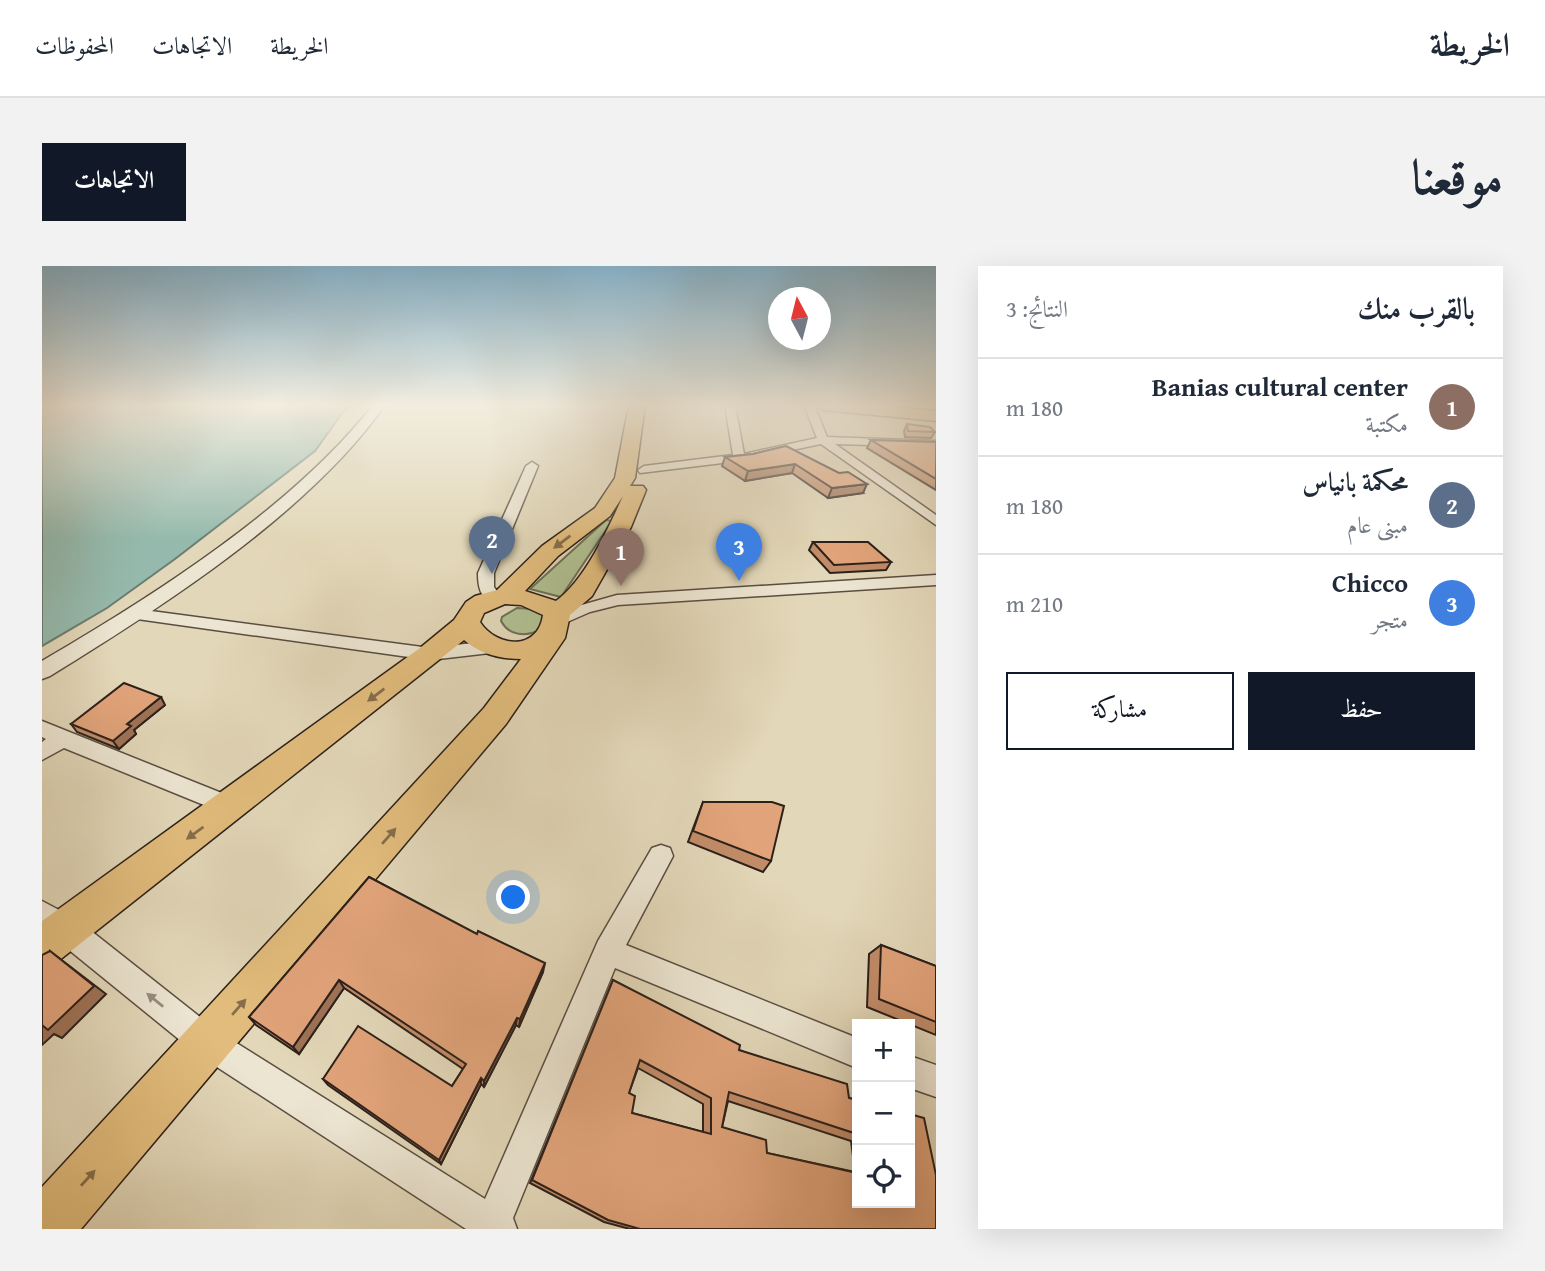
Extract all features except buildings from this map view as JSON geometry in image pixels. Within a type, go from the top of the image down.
[{"type":"main road","points":[[467,622],[471,634],[490,648],[525,649],[555,623],[579,596],[614,514],[625,478],[630,450]]},
{"type":"main road","points":[[50,929],[231,807],[435,649],[467,622],[476,607],[500,597],[550,551],[614,514],[645,470],[645,450]]},
{"type":"main road","points":[[500,597],[533,599],[555,623]]},
{"type":"main road","points":[[43,1229],[495,716],[555,623]]},
{"type":"street","points":[[42,671],[144,609],[238,539],[342,450]]},
{"type":"street","points":[[738,450],[739,458]]},
{"type":"street","points":[[645,470],[739,458],[777,450]]},
{"type":"street","points":[[837,450],[936,521]]},
{"type":"street","points":[[500,597],[486,588],[486,573],[532,466]]},
{"type":"street","points":[[555,623],[584,609],[617,600],[936,580]]},
{"type":"street","points":[[144,609],[435,649],[490,648]]},
{"type":"street","points":[[42,752],[52,734],[231,807]]},
{"type":"street","points":[[50,929],[208,1043],[493,1228],[608,951],[661,856]]},
{"type":"street","points":[[608,951],[852,1051]]},
{"type":"street","points":[[915,1074],[936,1081]]},
{"type":"green space","points":[[606,520],[612,521],[561,597],[530,589]]},
{"type":"green space","points":[[517,608],[533,610],[543,615],[545,618],[540,630],[518,634],[508,630],[501,621],[502,617]]},
{"type":"water","points":[[42,450],[316,450],[107,608],[42,646]]},
{"type":"place","name":"محكمة بانياس","points":[[492,574]]},
{"type":"place","name":"Chicco","points":[[739,581]]},
{"type":"place","name":"Banias cultural center","points":[[621,586]]}]
